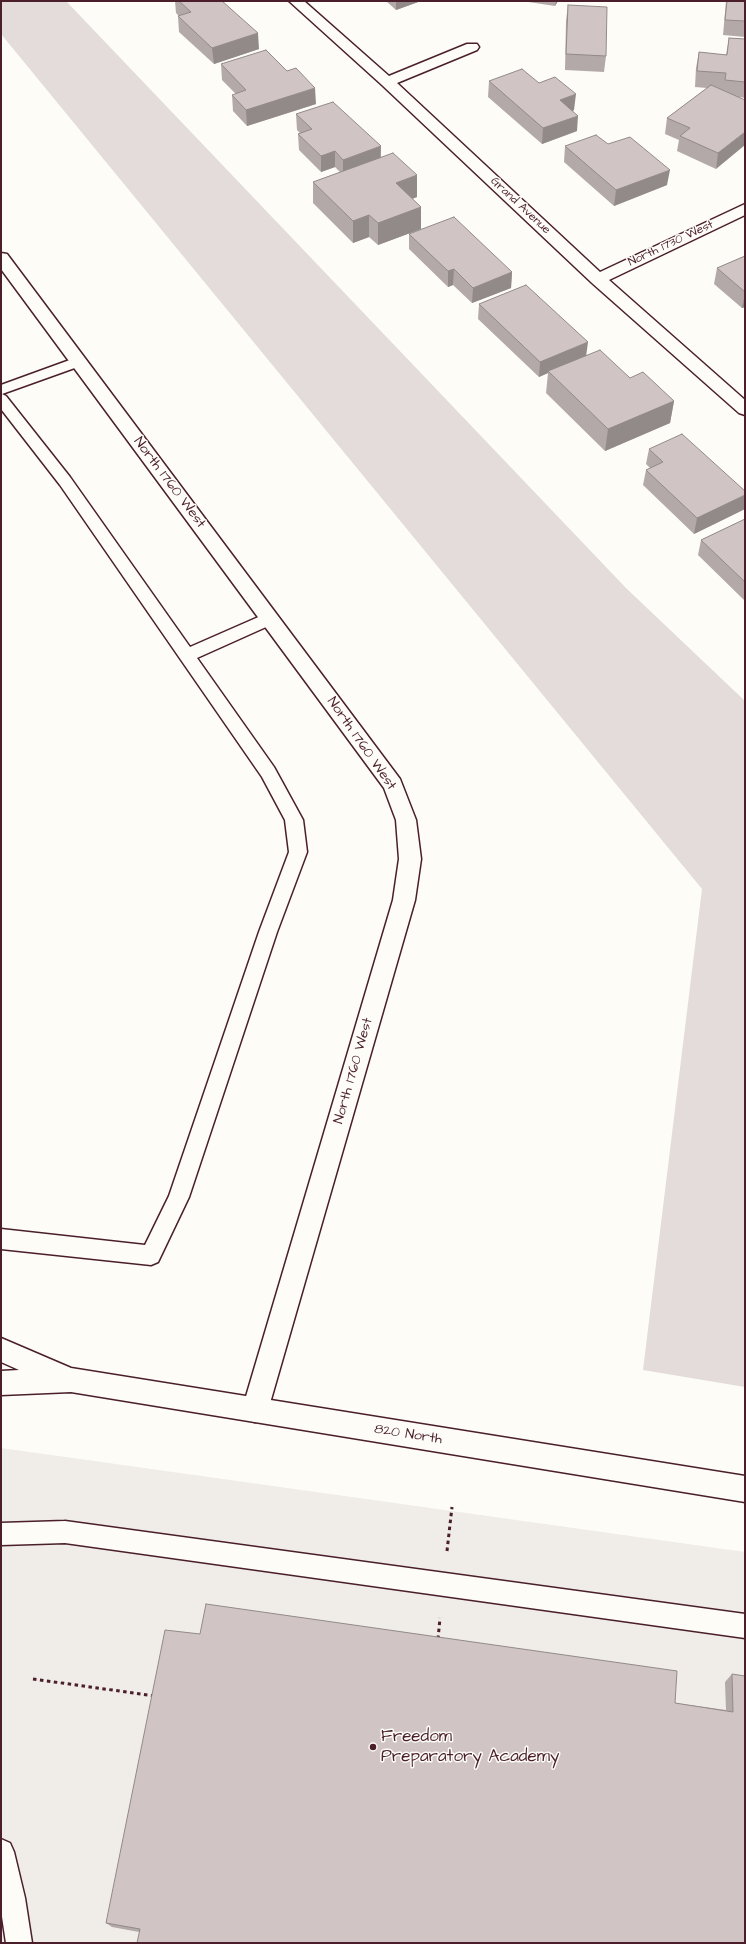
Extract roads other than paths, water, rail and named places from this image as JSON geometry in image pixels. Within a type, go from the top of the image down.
[{"type":"street","name":"Grand Avenue","points":[[296,1],[387,82],[598,279],[745,409]]},
{"type":"street","points":[[387,82],[472,47]]},
{"type":"street","name":"North 1730 West","points":[[598,279],[745,209]]},
{"type":"street","name":"North 1760 West","points":[[1,258],[393,785],[406,820],[410,859],[404,900],[255,1410]]},
{"type":"street","name":"820 North","points":[[1,1350],[71,1380]]},
{"type":"street","name":"820 North","points":[[1,1383],[71,1380],[745,1489]]},
{"type":"lane","points":[[1,390],[78,362]]},
{"type":"lane","points":[[1,399],[65,481],[268,772],[294,820],[298,852],[268,932],[179,1197],[151,1255],[1,1239]]},
{"type":"lane","points":[[186,655],[269,619]]},
{"type":"lane","points":[[1,1534],[65,1532],[745,1626]]},
{"type":"lane","points":[[1,1852],[12,1898],[19,1943]]},
{"type":"place","name":"Freedom Preparatory Academy","points":[[373,1747]]}]
